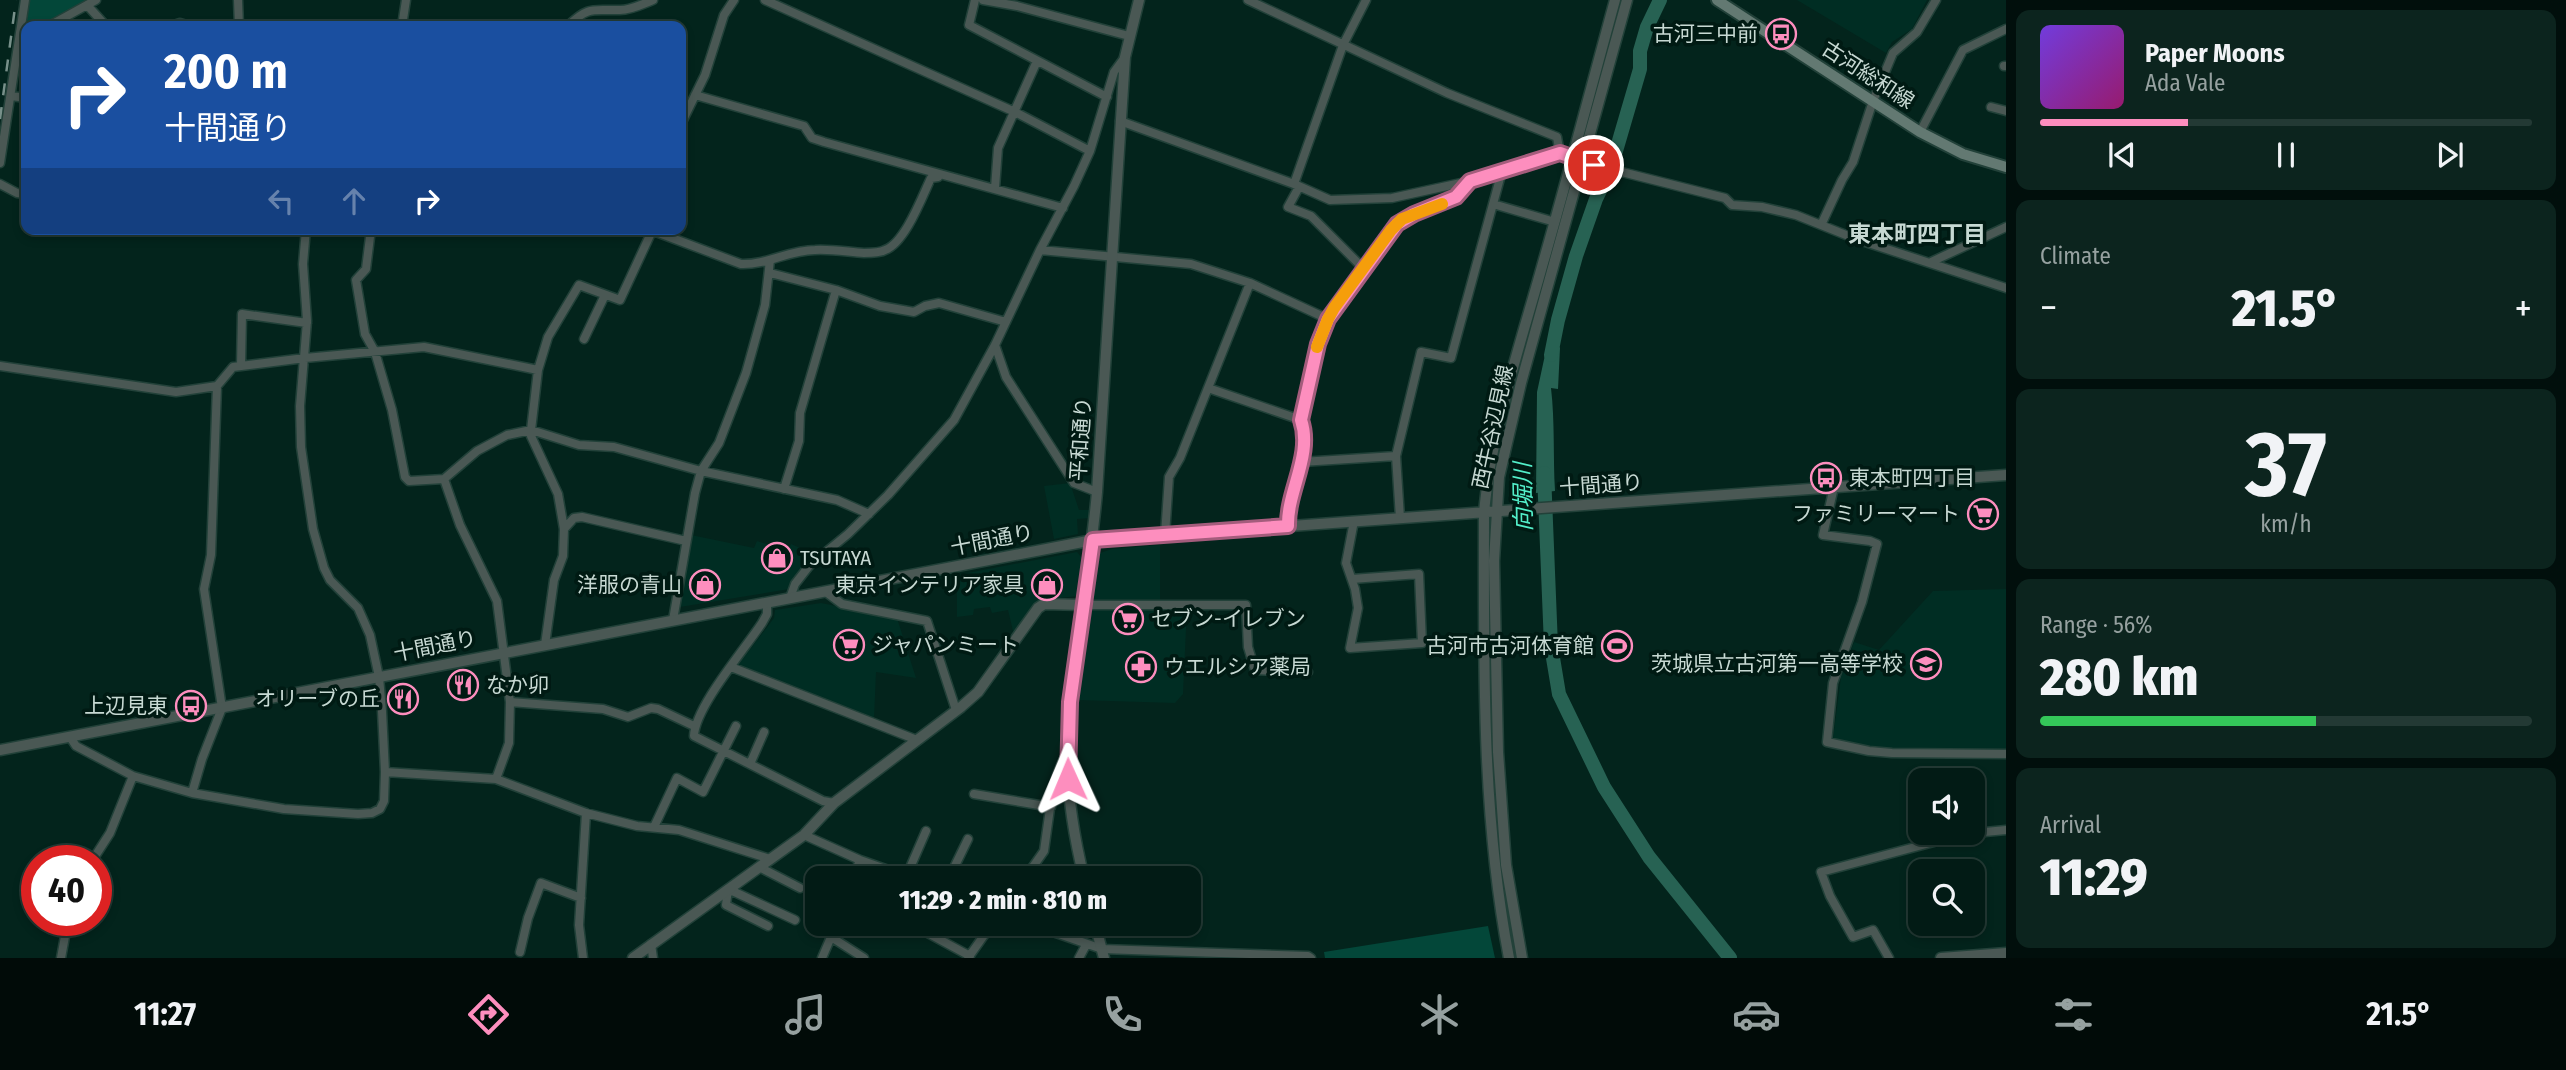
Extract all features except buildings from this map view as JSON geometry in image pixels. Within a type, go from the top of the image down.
[{"type":"main road","name":"古河総和線","points":[[1717,0],[1920,132],[1963,154],[2006,167]]},
{"type":"street","points":[[22,21],[25,0]]},
{"type":"street","points":[[58,21],[96,0]]},
{"type":"street","points":[[238,0],[239,21]]},
{"type":"street","points":[[403,21],[406,0]]},
{"type":"street","points":[[573,21],[579,15],[594,10],[619,10],[653,0]]},
{"type":"street","points":[[686,114],[705,75],[724,15],[734,0]]},
{"type":"street","points":[[765,0],[1014,111],[1090,151]]},
{"type":"street","points":[[975,0],[969,25],[1107,97]]},
{"type":"street","points":[[983,0],[1017,6],[1129,36]]},
{"type":"street","name":"平和通り","points":[[1081,866],[1068,779],[1070,702],[1093,540],[1125,57],[1139,0]]},
{"type":"street","points":[[1248,0],[1447,93],[1557,136],[1560,153]]},
{"type":"street","points":[[1364,269],[1311,216],[1288,207],[1343,45],[1366,0]]},
{"type":"street","name":"西牛谷辺見線","points":[[1509,958],[1495,868],[1488,763],[1483,512],[1493,445],[1506,386],[1555,222],[1615,0]]},
{"type":"street","name":"西牛谷辺見線","points":[[1522,958],[1506,865],[1499,787],[1495,663],[1496,511],[1499,477],[1511,419],[1627,0]]},
{"type":"street","points":[[1822,223],[1853,162],[1873,101],[1893,53],[1916,32],[1936,0]]},
{"type":"street","points":[[87,5],[101,21]]},
{"type":"street","points":[[0,163],[21,29]]},
{"type":"street","points":[[1920,132],[1962,50],[2006,29]]},
{"type":"street","points":[[790,598],[795,584],[808,566],[888,495],[954,420],[995,345],[1090,151],[1114,72],[1125,57]]},
{"type":"street","points":[[995,188],[998,148],[1037,61]]},
{"type":"street","points":[[695,95],[804,126],[812,138],[824,142],[1063,208]]},
{"type":"street","points":[[10,96],[21,97]]},
{"type":"street","points":[[1991,107],[2006,111]]},
{"type":"street","points":[[1120,121],[1330,200],[1341,201],[1392,198],[1470,181],[1560,153],[1571,159],[1725,198],[1732,205],[1774,209],[1822,223],[1857,239],[2006,288]]},
{"type":"street","points":[[1400,518],[1396,456],[1421,352],[1451,358],[1503,171]]},
{"type":"street","points":[[663,235],[729,261],[749,264],[814,250],[867,253],[885,251],[904,232],[931,178],[941,176]]},
{"type":"street","points":[[1288,526],[1305,433],[1301,420],[1318,344],[1328,319],[1391,230],[1402,219],[1456,197],[1470,181]]},
{"type":"street","points":[[0,184],[21,193]]},
{"type":"street","points":[[1493,204],[1555,222]]},
{"type":"street","points":[[1931,262],[2006,227]]},
{"type":"street","points":[[70,737],[76,746],[133,776],[192,793],[284,809],[372,813],[380,809],[384,801],[385,772],[379,677],[369,632],[358,608],[336,587],[324,568],[313,529],[299,429],[307,323],[303,264],[305,235]]},
{"type":"street","points":[[369,235],[366,269],[356,280],[365,334],[375,352],[393,410],[405,477],[409,481],[444,479],[477,451],[507,435],[531,430],[579,445],[614,447],[701,471],[837,500],[869,514]]},
{"type":"street","points":[[545,645],[554,580],[563,556],[564,528],[558,494],[531,436],[538,370],[548,337],[579,285],[620,300],[648,235]]},
{"type":"street","points":[[1040,250],[1191,264],[1250,283],[1328,319]]},
{"type":"street","points":[[673,620],[701,471],[719,443],[746,373],[760,329],[770,260]]},
{"type":"street","points":[[769,273],[835,290],[880,306],[914,312],[939,303],[1006,322]]},
{"type":"street","points":[[1165,535],[1169,477],[1180,458],[1250,283]]},
{"type":"street","points":[[784,489],[799,441],[800,413],[835,290]]},
{"type":"street","points":[[584,339],[605,295]]},
{"type":"street","points":[[241,366],[242,314],[307,323]]},
{"type":"street","points":[[995,345],[1006,377],[1074,483],[1097,492]]},
{"type":"street","points":[[192,793],[222,708],[204,589],[211,555],[217,386],[233,367],[424,347],[538,370]]},
{"type":"street","points":[[0,366],[176,392],[217,386]]},
{"type":"street","points":[[1208,388],[1301,420]]},
{"type":"street","points":[[1301,462],[1396,456]]},
{"type":"street","name":"十間通り","points":[[0,750],[1093,540],[2006,475]]},
{"type":"street","points":[[444,479],[460,525],[497,601],[510,702],[509,743],[496,779]]},
{"type":"street","points":[[1834,487],[1823,535],[1877,544],[1862,602],[1833,683],[1827,742],[1892,753],[2006,754]]},
{"type":"street","points":[[564,528],[574,518],[582,517],[686,541]]},
{"type":"street","points":[[1352,579],[1419,574],[1422,643],[1350,648],[1358,608],[1346,563],[1354,521]]},
{"type":"street","points":[[826,592],[842,604],[927,621],[956,710]]},
{"type":"street","points":[[768,603],[767,614],[762,623],[718,683],[694,726],[694,736],[823,801],[834,803]]},
{"type":"street","points":[[633,958],[804,835],[834,803],[978,692],[1038,608],[1044,604],[1246,606],[1248,647],[1255,670],[1308,672]]},
{"type":"street","points":[[731,667],[917,740]]},
{"type":"street","points":[[510,702],[603,709],[628,717],[651,708],[694,726]]},
{"type":"street","points":[[654,827],[677,778],[703,792],[736,726]]},
{"type":"street","points":[[750,764],[764,732]]},
{"type":"street","points":[[385,772],[496,779],[586,813],[679,830],[770,859]]},
{"type":"street","points":[[102,845],[110,833],[133,776]]},
{"type":"street","points":[[1033,866],[1044,851],[1054,787],[1058,782],[1068,779]]},
{"type":"street","points":[[974,794],[1051,807]]},
{"type":"street","points":[[583,958],[579,925],[586,813]]},
{"type":"street","points":[[1889,958],[1873,930],[1853,937],[1830,896],[1821,872],[1964,834],[2006,830]]},
{"type":"street","points":[[913,866],[926,831]]},
{"type":"street","points":[[804,835],[876,866]]},
{"type":"street","points":[[955,866],[968,839]]},
{"type":"street","points":[[858,866],[860,860]]},
{"type":"street","points":[[759,867],[800,888]]},
{"type":"street","points":[[520,952],[527,918],[541,883],[581,898]]},
{"type":"street","points":[[728,889],[795,920]]},
{"type":"street","points":[[728,889],[726,905],[768,926]]},
{"type":"street","points":[[61,958],[65,936]]},
{"type":"street","points":[[932,936],[969,957],[984,936]]},
{"type":"street","points":[[1062,936],[1103,954],[1311,958]]},
{"type":"street","points":[[1098,936],[1103,954]]},
{"type":"street","points":[[822,958],[831,937],[864,958]]},
{"type":"street","points":[[651,944],[653,958]]},
{"type":"street","points":[[1079,958],[1086,945]]},
{"type":"street","points":[[1941,958],[2006,953]]},
{"type":"shaded area","points":[[25,0],[96,0],[58,21],[22,21]]},
{"type":"shaded area","points":[[1797,0],[1927,0],[1912,29],[1892,42],[1886,53]]},
{"type":"shaded area","points":[[1554,338],[1560,348],[1558,389],[1551,388],[1555,491],[1536,493],[1537,392],[1548,341]]},
{"type":"shaded area","points":[[1070,483],[1079,510],[1091,510],[1091,518],[1077,519],[1078,534],[1054,539],[1044,486]]},
{"type":"shaded area","points":[[691,535],[754,548],[757,541],[788,551],[791,544],[816,555],[800,571],[789,589],[680,607]]},
{"type":"shaded area","points":[[1160,545],[1160,601],[1090,600],[1100,553],[1112,549]]},
{"type":"shaded area","points":[[1077,552],[1083,559],[1077,596],[1044,600],[1031,608],[1014,635],[1008,610],[992,613],[990,607],[974,609],[973,615],[957,617],[957,575]]},
{"type":"shaded area","name":"茨城県立古河第一高等学校","points":[[2006,589],[2006,753],[1881,750],[1833,738],[1841,677],[1854,642],[1879,650],[1933,591]]},
{"type":"shaded area","points":[[821,603],[897,618],[916,678],[876,672],[874,719],[738,665],[774,618],[775,610]]},
{"type":"shaded area","points":[[1187,607],[1183,694],[1175,703],[1077,700],[1089,609]]},
{"type":"shaded area","points":[[1488,926],[1495,958],[1325,958],[1324,952]]},
{"type":"waterway","name":"向堀川","points":[[1551,355],[1576,256],[1596,199],[1611,168],[1640,69],[1640,51],[1647,27],[1660,0]]},
{"type":"waterway","name":"向堀川","points":[[1544,473],[1551,646],[1559,694],[1604,787],[1649,857],[1730,958]]},
{"type":"railway","points":[[0,119],[16,0]]},
{"type":"slow traffic","points":[[1317,347],[1334,308],[1391,230],[1402,219],[1442,204]]},
{"type":"place","name":"古河三中前","points":[[1781,34]]},
{"type":"place","name":"東本町四丁目","points":[[1826,478]]},
{"type":"place","name":"ファミリーマート","points":[[1983,514]]},
{"type":"place","name":"TSUTAYA","points":[[777,558]]},
{"type":"place","name":"洋服の青山","points":[[705,585]]},
{"type":"place","name":"東京インテリア家具","points":[[1047,585]]},
{"type":"place","name":"セブン-イレブン","points":[[1128,619]]},
{"type":"place","name":"ジャパンミート","points":[[849,645]]},
{"type":"place","name":"古河市古河体育館","points":[[1617,646]]},
{"type":"place","name":"茨城県立古河第一高等学校","points":[[1926,664]]},
{"type":"place","name":"ウエルシア薬局","points":[[1141,667]]},
{"type":"place","name":"なか卯","points":[[463,685]]},
{"type":"place","name":"オリーブの丘","points":[[403,699]]},
{"type":"place","name":"上辺見東","points":[[191,706]]},
{"type":"district","name":"東本町四丁目","points":[[1917,234]]},
{"type":"route","points":[[1068,779],[1070,702],[1093,540],[1288,526],[1305,433],[1301,420],[1321,333],[1342,297],[1391,230],[1402,219],[1456,197],[1470,181],[1560,153],[1594,165]]}]
